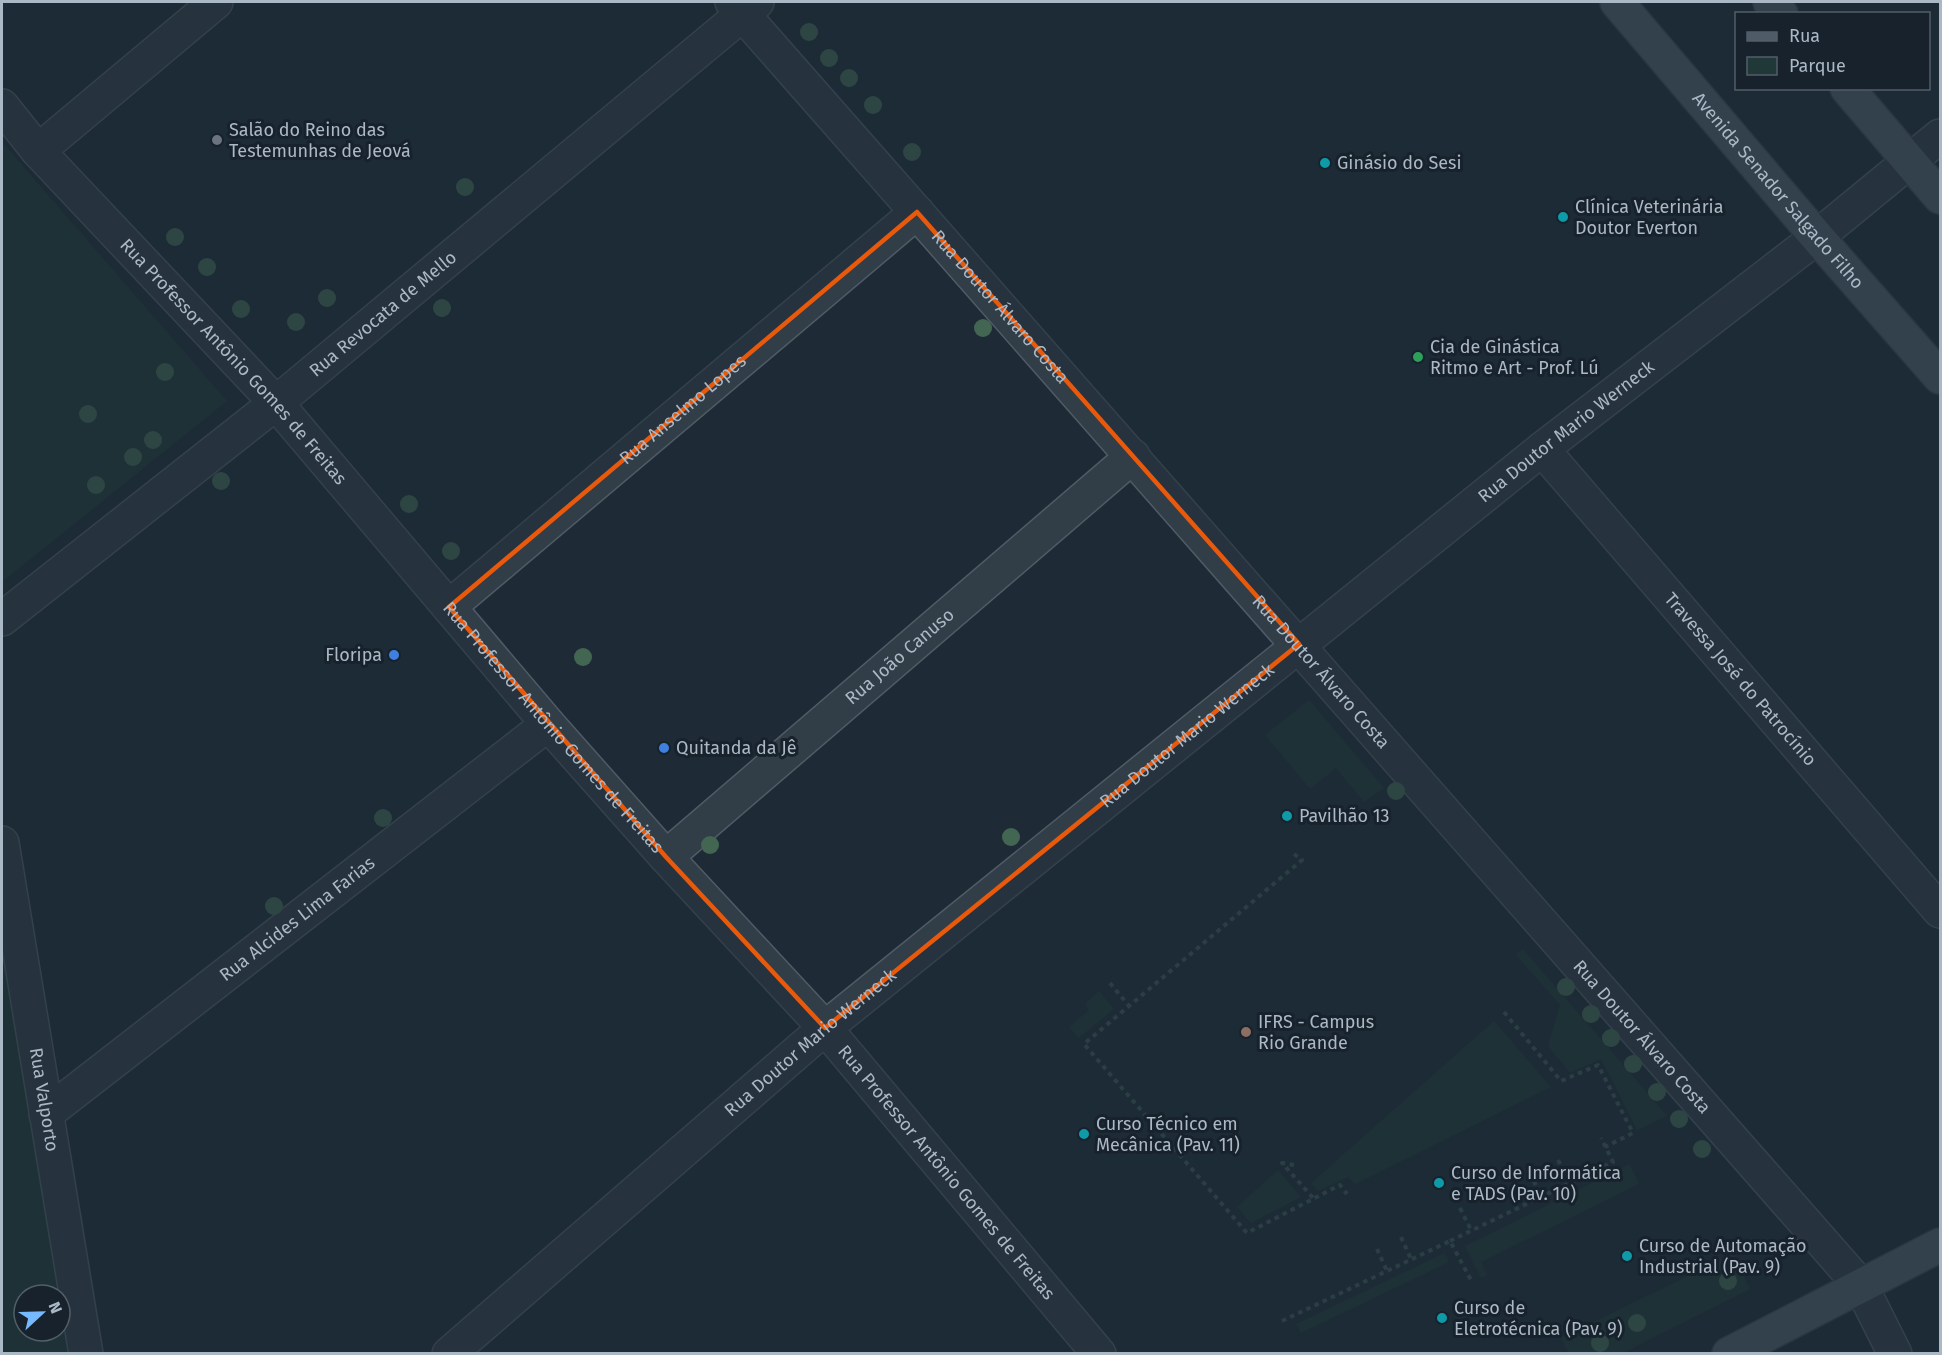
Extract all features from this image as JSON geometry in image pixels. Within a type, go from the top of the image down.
[{"type":"main road","name":"Avenida Senador Salgado Filho","points":[[1617,2],[1817,237],[1941,377]]},
{"type":"main road","points":[[1849,90],[1941,197]]},
{"type":"main road","points":[[1729,1353],[1941,1245]]},
{"type":"street","points":[[38,151],[216,2]]},
{"type":"street","name":"Rua Doutor Álvaro Costa","points":[[744,5],[917,212],[1861,1286],[1895,1353]]},
{"type":"street","name":"Rua Revocata de Mello","points":[[2,619],[276,404],[744,5]]},
{"type":"street","name":"Rua Professor Antônio Gomes de Freitas","points":[[2,106],[38,151],[276,404],[548,724],[666,857],[825,1028],[1100,1353]]},
{"type":"street","name":"Rua Doutor Mario Werneck","points":[[449,1353],[825,1028],[1542,448],[1817,237],[1909,159],[1941,136]]},
{"type":"street","name":"Rua Anselmo Lopes","points":[[449,607],[917,212]]},
{"type":"street","name":"Travessa José do Patrocínio","points":[[1542,448],[1941,911]]},
{"type":"street","name":"Rua João Canuso","points":[[666,857],[1133,456]]},
{"type":"street","name":"Rua Alcides Lima Farias","points":[[46,1114],[548,724]]},
{"type":"street","name":"Rua Valporto","points":[[2,843],[86,1353]]},
{"type":"path","points":[[1294,854],[1302,860],[1084,1044],[1247,1233],[1340,1185],[1347,1194]]},
{"type":"path","points":[[1110,983],[1129,1006]]},
{"type":"path","points":[[1504,1012],[1561,1081],[1598,1065],[1633,1133],[1605,1147]]},
{"type":"path","points":[[1282,1321],[1613,1162],[1601,1138]]},
{"type":"path","points":[[1558,1160],[1569,1183]]},
{"type":"path","points":[[1294,1165],[1282,1163],[1314,1199]]},
{"type":"path","points":[[1530,1173],[1541,1196]]},
{"type":"path","points":[[1460,1208],[1471,1230]]},
{"type":"path","points":[[1401,1237],[1411,1259]]},
{"type":"path","points":[[1450,1241],[1472,1282]]},
{"type":"path","points":[[1377,1249],[1387,1271]]},
{"type":"highlighted area","points":[[917,212],[1299,644],[825,1028],[666,857],[449,607]]},
{"type":"green space","points":[[2,142],[227,401],[2,582]]},
{"type":"green space","points":[[1309,700],[1384,788],[1364,802],[1336,768],[1310,789],[1265,735]]},
{"type":"green space","points":[[2,942],[58,1283],[12,1283],[12,1343],[67,1343],[69,1353],[2,1353]]},
{"type":"green space","points":[[1523,949],[1667,1116],[1637,1130],[1601,1059],[1570,1073],[1548,1046],[1560,1005],[1516,955]]},
{"type":"green space","points":[[1099,991],[1114,1009],[1079,1038],[1069,1027],[1089,1010],[1085,1004]]},
{"type":"green space","points":[[1494,1021],[1551,1087],[1355,1184],[1348,1177],[1318,1191],[1311,1183]]},
{"type":"green space","points":[[1630,1164],[1639,1184],[1481,1262],[1487,1275],[1481,1278],[1465,1246]]},
{"type":"green space","points":[[1278,1170],[1301,1197],[1251,1223],[1237,1207]]},
{"type":"green space","points":[[1445,1253],[1449,1262],[1301,1333],[1296,1324]]},
{"type":"green space","points":[[1733,1254],[1750,1289],[1623,1353],[1569,1353],[1561,1338]]},
{"type":"place","name":"Salão do Reino das Testemunhas de Jeová","points":[[217,140]]},
{"type":"place","name":"Ginásio do Sesi","points":[[1325,163]]},
{"type":"place","name":"Clínica Veterinária Doutor Everton","points":[[1563,217]]},
{"type":"place","name":"Cia de Ginástica Ritmo e Art - Prof. Lú","points":[[1418,357]]},
{"type":"place","name":"Floripa","points":[[394,655]]},
{"type":"place","name":"Quitanda da Jê","points":[[664,748]]},
{"type":"place","name":"Pavilhão 13","points":[[1287,816]]},
{"type":"place","name":"IFRS - Campus Rio Grande","points":[[1246,1032]]},
{"type":"place","name":"Curso Técnico em Mecânica (Pav. 11)","points":[[1084,1134]]},
{"type":"place","name":"Curso de Informática e TADS (Pav. 10)","points":[[1439,1183]]},
{"type":"place","name":"Curso de Automação Industrial (Pav. 9)","points":[[1627,1256]]},
{"type":"place","name":"Curso de Eletrotécnica (Pav. 9)","points":[[1442,1318]]}]
